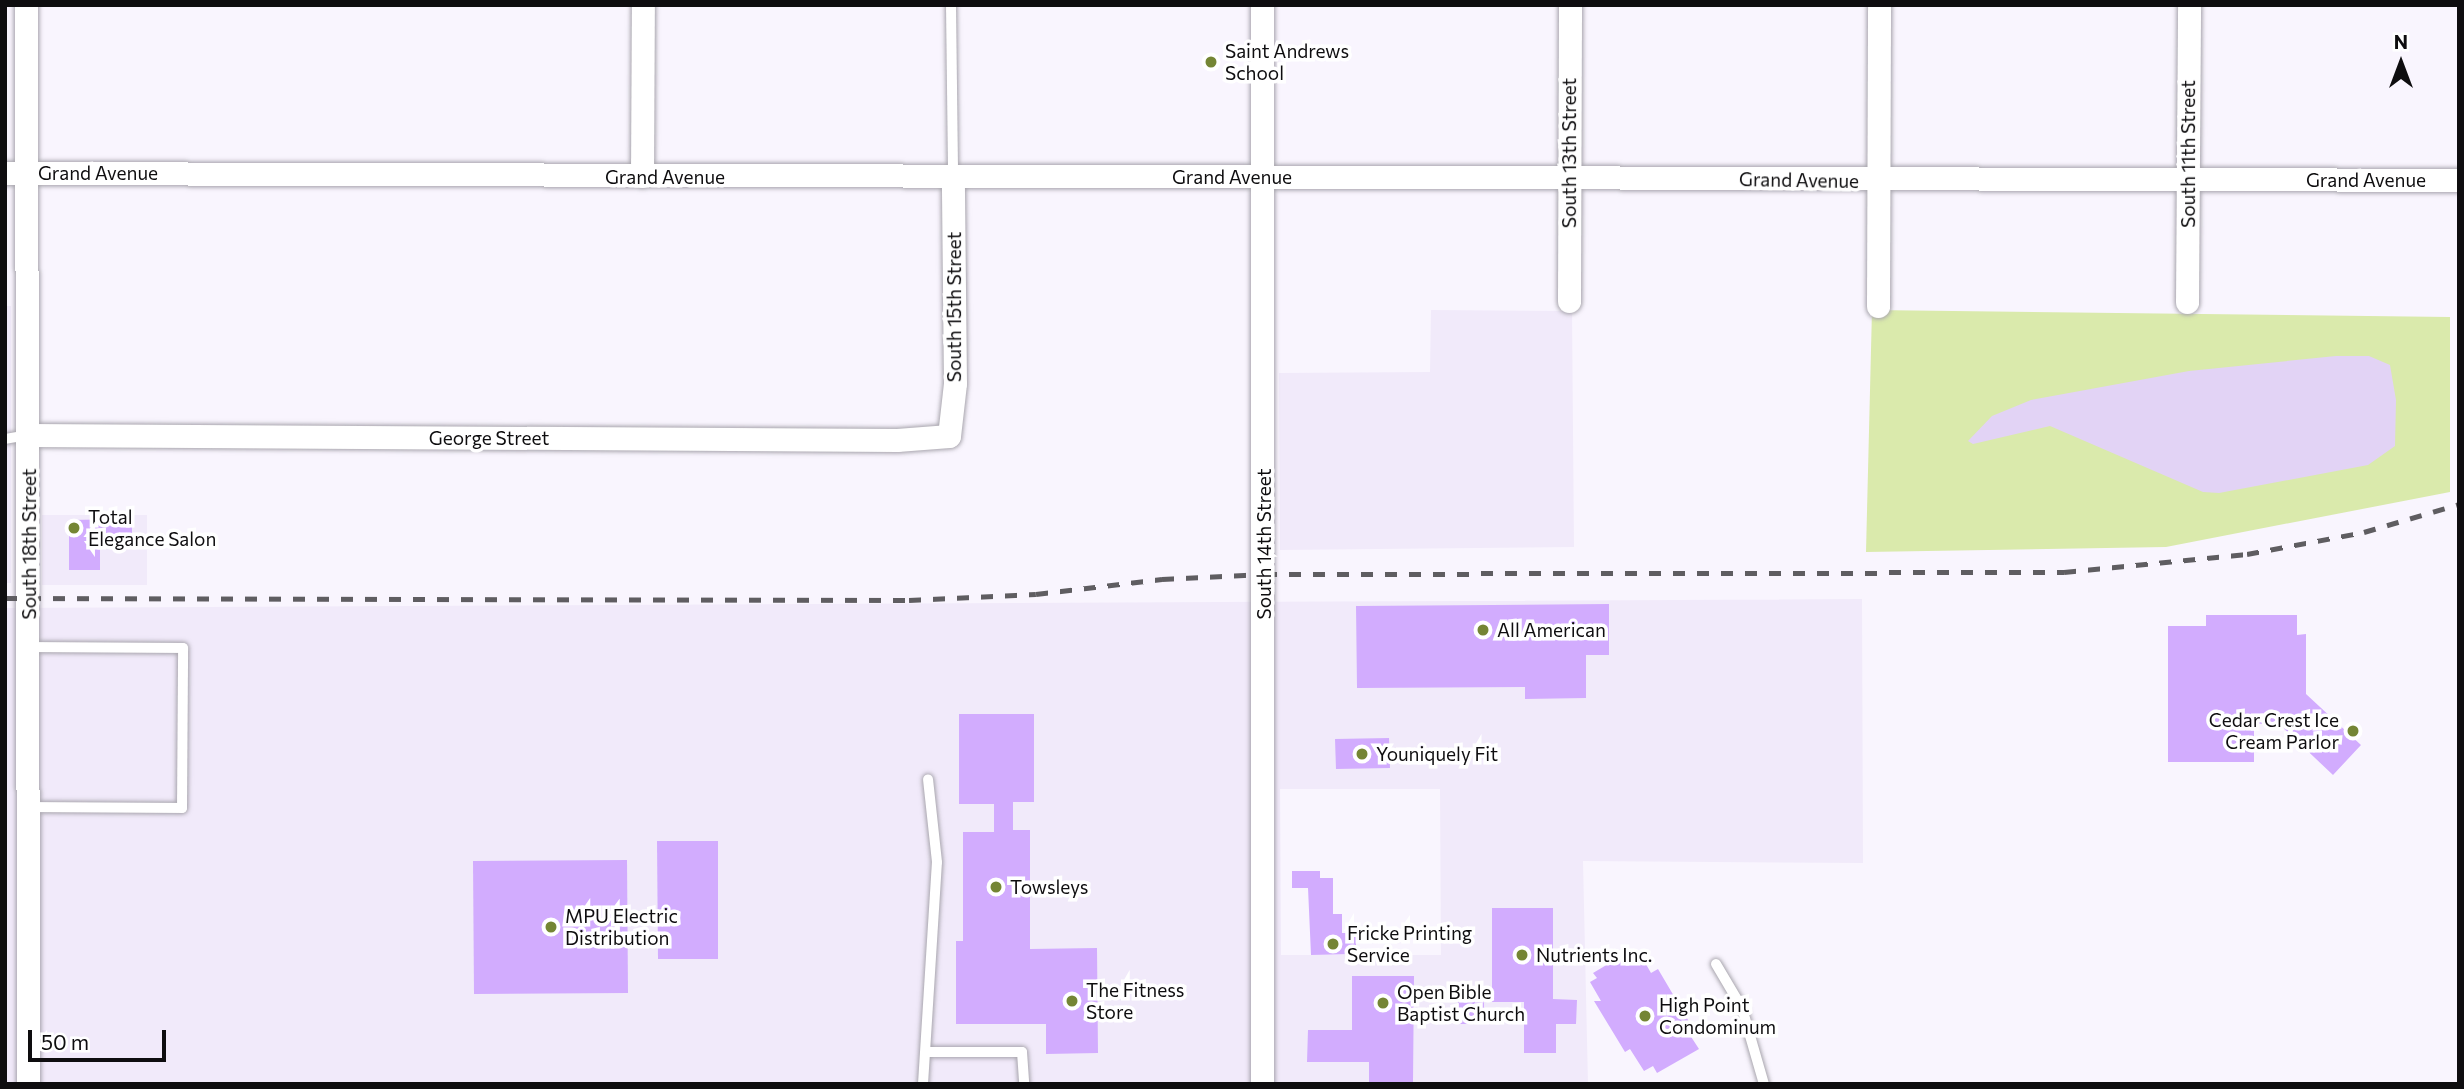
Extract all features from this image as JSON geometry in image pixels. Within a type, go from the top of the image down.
[{"type":"street","name":"South 18th Street","points":[[26,5],[16,173],[28,435],[28,1084]]},
{"type":"street","points":[[642,176],[643,5]]},
{"type":"street","name":"South 14th Street","points":[[1262,5],[1262,1084]]},
{"type":"street","name":"South 13th Street","points":[[1569,301],[1570,5]]},
{"type":"street","points":[[1878,306],[1879,5]]},
{"type":"street","name":"South 11th Street","points":[[2187,302],[2189,5]]},
{"type":"street","name":"Grand Avenue","points":[[16,173],[953,178],[2459,180]]},
{"type":"street","name":"South 15th Street","points":[[949,436],[955,383],[953,178]]},
{"type":"street","name":"George Street","points":[[28,435],[884,440],[949,436]]},
{"type":"lane","points":[[951,5],[953,178]]},
{"type":"lane","points":[[5,439],[28,435]]},
{"type":"lane","points":[[29,647],[183,648],[183,808],[29,807]]},
{"type":"lane","points":[[923,1084],[937,862],[928,779]]},
{"type":"lane","points":[[1716,964],[1742,1008],[1764,1084]]},
{"type":"lane","points":[[926,1052],[1022,1052],[1024,1084]]},
{"type":"shaded area","points":[[5,306],[11,306],[11,583],[5,583]]},
{"type":"shaded area","points":[[1431,310],[1572,311],[1574,547],[1280,550],[1279,373],[1430,372]]},
{"type":"shaded area","points":[[2336,356],[2369,356],[2390,365],[2396,400],[2395,446],[2368,465],[2219,493],[2203,492],[2050,426],[1973,444],[1968,441],[1992,416],[2031,400],[2189,371]]},
{"type":"shaded area","points":[[42,515],[147,515],[147,585],[42,585]]},
{"type":"shaded area","points":[[1862,599],[1863,863],[1583,861],[1588,1084],[5,1084],[5,608]],"holes":[[[1280,789],[1440,789],[1441,955],[1281,955]]]},
{"type":"green space","points":[[1872,310],[2450,317],[2450,492],[2166,547],[1866,552]]},
{"type":"building","points":[[132,519],[132,541],[100,541],[100,570],[69,570],[69,520]]},
{"type":"building","name":"All American","points":[[1609,604],[1609,655],[1586,655],[1586,698],[1525,699],[1525,687],[1357,688],[1356,606]]},
{"type":"building","points":[[2206,615],[2297,615],[2297,635],[2306,634],[2306,694],[2361,745],[2333,775],[2278,723],[2254,724],[2254,762],[2168,762],[2168,626],[2206,626]]},
{"type":"building","name":"Towsleys","points":[[959,714],[1034,714],[1034,802],[1013,802],[1013,830],[1030,830],[1030,949],[1097,948],[1098,1053],[1046,1054],[1046,1024],[956,1024],[956,941],[963,941],[963,832],[994,832],[994,804],[959,804]]},
{"type":"building","name":"Youniquely Fit","points":[[1389,738],[1390,768],[1336,769],[1335,739]]},
{"type":"building","points":[[657,841],[718,841],[718,959],[658,959]]},
{"type":"building","name":"MPU Electric Distribution","points":[[627,860],[628,993],[474,994],[473,861]]},
{"type":"building","points":[[1292,871],[1320,871],[1320,878],[1333,878],[1333,914],[1342,914],[1342,933],[1356,933],[1356,954],[1311,955],[1308,888],[1292,888]]},
{"type":"building","name":"Nutrients Inc.","points":[[1492,908],[1553,908],[1553,999],[1577,1000],[1576,1024],[1556,1024],[1556,1053],[1524,1053],[1524,1002],[1492,1002]]},
{"type":"building","name":"High Point Condominum","points":[[1639,952],[1651,973],[1658,969],[1691,1025],[1686,1029],[1699,1049],[1657,1073],[1653,1066],[1644,1071],[1630,1049],[1625,1052],[1594,1001],[1601,1001],[1590,982],[1597,978],[1593,973],[1625,954],[1627,959]]},
{"type":"building","name":"Open Bible Baptist Church","points":[[1352,976],[1414,976],[1413,1082],[1369,1082],[1369,1062],[1307,1062],[1308,1030],[1352,1030]]},
{"type":"building","points":[[1458,990],[1484,991],[1484,1024],[1458,1024]]},
{"type":"railway","points":[[5,598],[909,600],[1036,594],[1162,579],[1265,574],[2064,572],[2247,554],[2364,532],[2459,504]]},
{"type":"place","name":"Saint Andrews School","points":[[1211,62]]},
{"type":"place","name":"Total Elegance Salon","points":[[74,528]]},
{"type":"place","name":"All American","points":[[1483,630]]},
{"type":"place","name":"Cedar Crest Ice Cream Parlor","points":[[2353,731]]},
{"type":"place","name":"Youniquely Fit","points":[[1362,754]]},
{"type":"place","name":"Towsleys","points":[[996,887]]},
{"type":"place","name":"MPU Electric Distribution","points":[[551,927]]},
{"type":"place","name":"Fricke Printing Service","points":[[1333,944]]},
{"type":"place","name":"Nutrients Inc.","points":[[1522,955]]},
{"type":"place","name":"The Fitness Store","points":[[1072,1001]]},
{"type":"place","name":"Open Bible Baptist Church","points":[[1383,1003]]},
{"type":"place","name":"High Point Condominum","points":[[1645,1016]]}]
